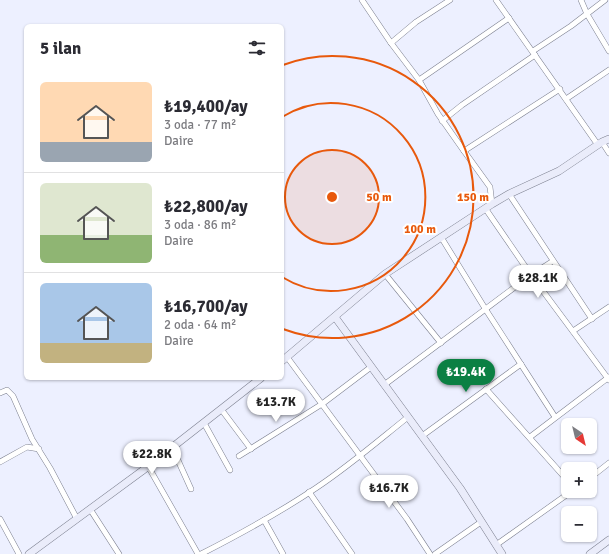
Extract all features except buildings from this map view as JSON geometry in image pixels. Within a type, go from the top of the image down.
[{"type":"street","points":[[362,0],[391,43],[419,80],[442,121],[490,187],[492,204]]},
{"type":"street","points":[[391,43],[416,22],[450,0]]},
{"type":"street","points":[[496,0],[566,99],[609,153]]},
{"type":"street","points":[[581,0],[587,14],[609,51]]},
{"type":"street","points":[[442,121],[605,0]]},
{"type":"street","points":[[419,80],[509,18]]},
{"type":"street","points":[[566,99],[609,70]]},
{"type":"street","points":[[464,151],[560,89]]},
{"type":"street","points":[[430,554],[361,455],[322,404],[284,359],[385,274],[485,208],[509,194],[559,171],[600,143],[609,139]]},
{"type":"street","points":[[509,194],[592,319]]},
{"type":"street","points":[[485,208],[531,275],[609,378],[530,437]]},
{"type":"street","points":[[441,237],[555,417]]},
{"type":"street","points":[[384,385],[553,260]]},
{"type":"street","points":[[385,274],[441,343]]},
{"type":"street","points":[[573,331],[609,307]]},
{"type":"street","points":[[335,317],[460,488],[502,554]]},
{"type":"street","points":[[422,436],[521,364]]},
{"type":"street","points":[[239,456],[322,404],[371,367]]},
{"type":"street","points":[[29,554],[148,466],[258,380]]},
{"type":"street","points":[[486,389],[561,473]]},
{"type":"street","points":[[0,393],[7,390],[10,392],[32,439],[77,519]]},
{"type":"street","points":[[222,409],[252,449]]},
{"type":"street","points":[[148,466],[200,554],[264,520],[309,492],[361,455],[408,417]]},
{"type":"street","points":[[204,423],[230,470]]},
{"type":"street","points":[[0,462],[27,447],[39,449]]},
{"type":"street","points":[[172,447],[191,489]]},
{"type":"street","points":[[597,472],[609,463]]},
{"type":"street","points":[[309,492],[352,554]]},
{"type":"street","points":[[496,545],[562,498]]},
{"type":"street","points":[[90,509],[119,554]]},
{"type":"street","points":[[0,520],[19,554]]},
{"type":"street","points":[[264,520],[283,554]]},
{"type":"street","points":[[435,554],[481,522]]},
{"type":"street","points":[[590,554],[609,540]]}]
